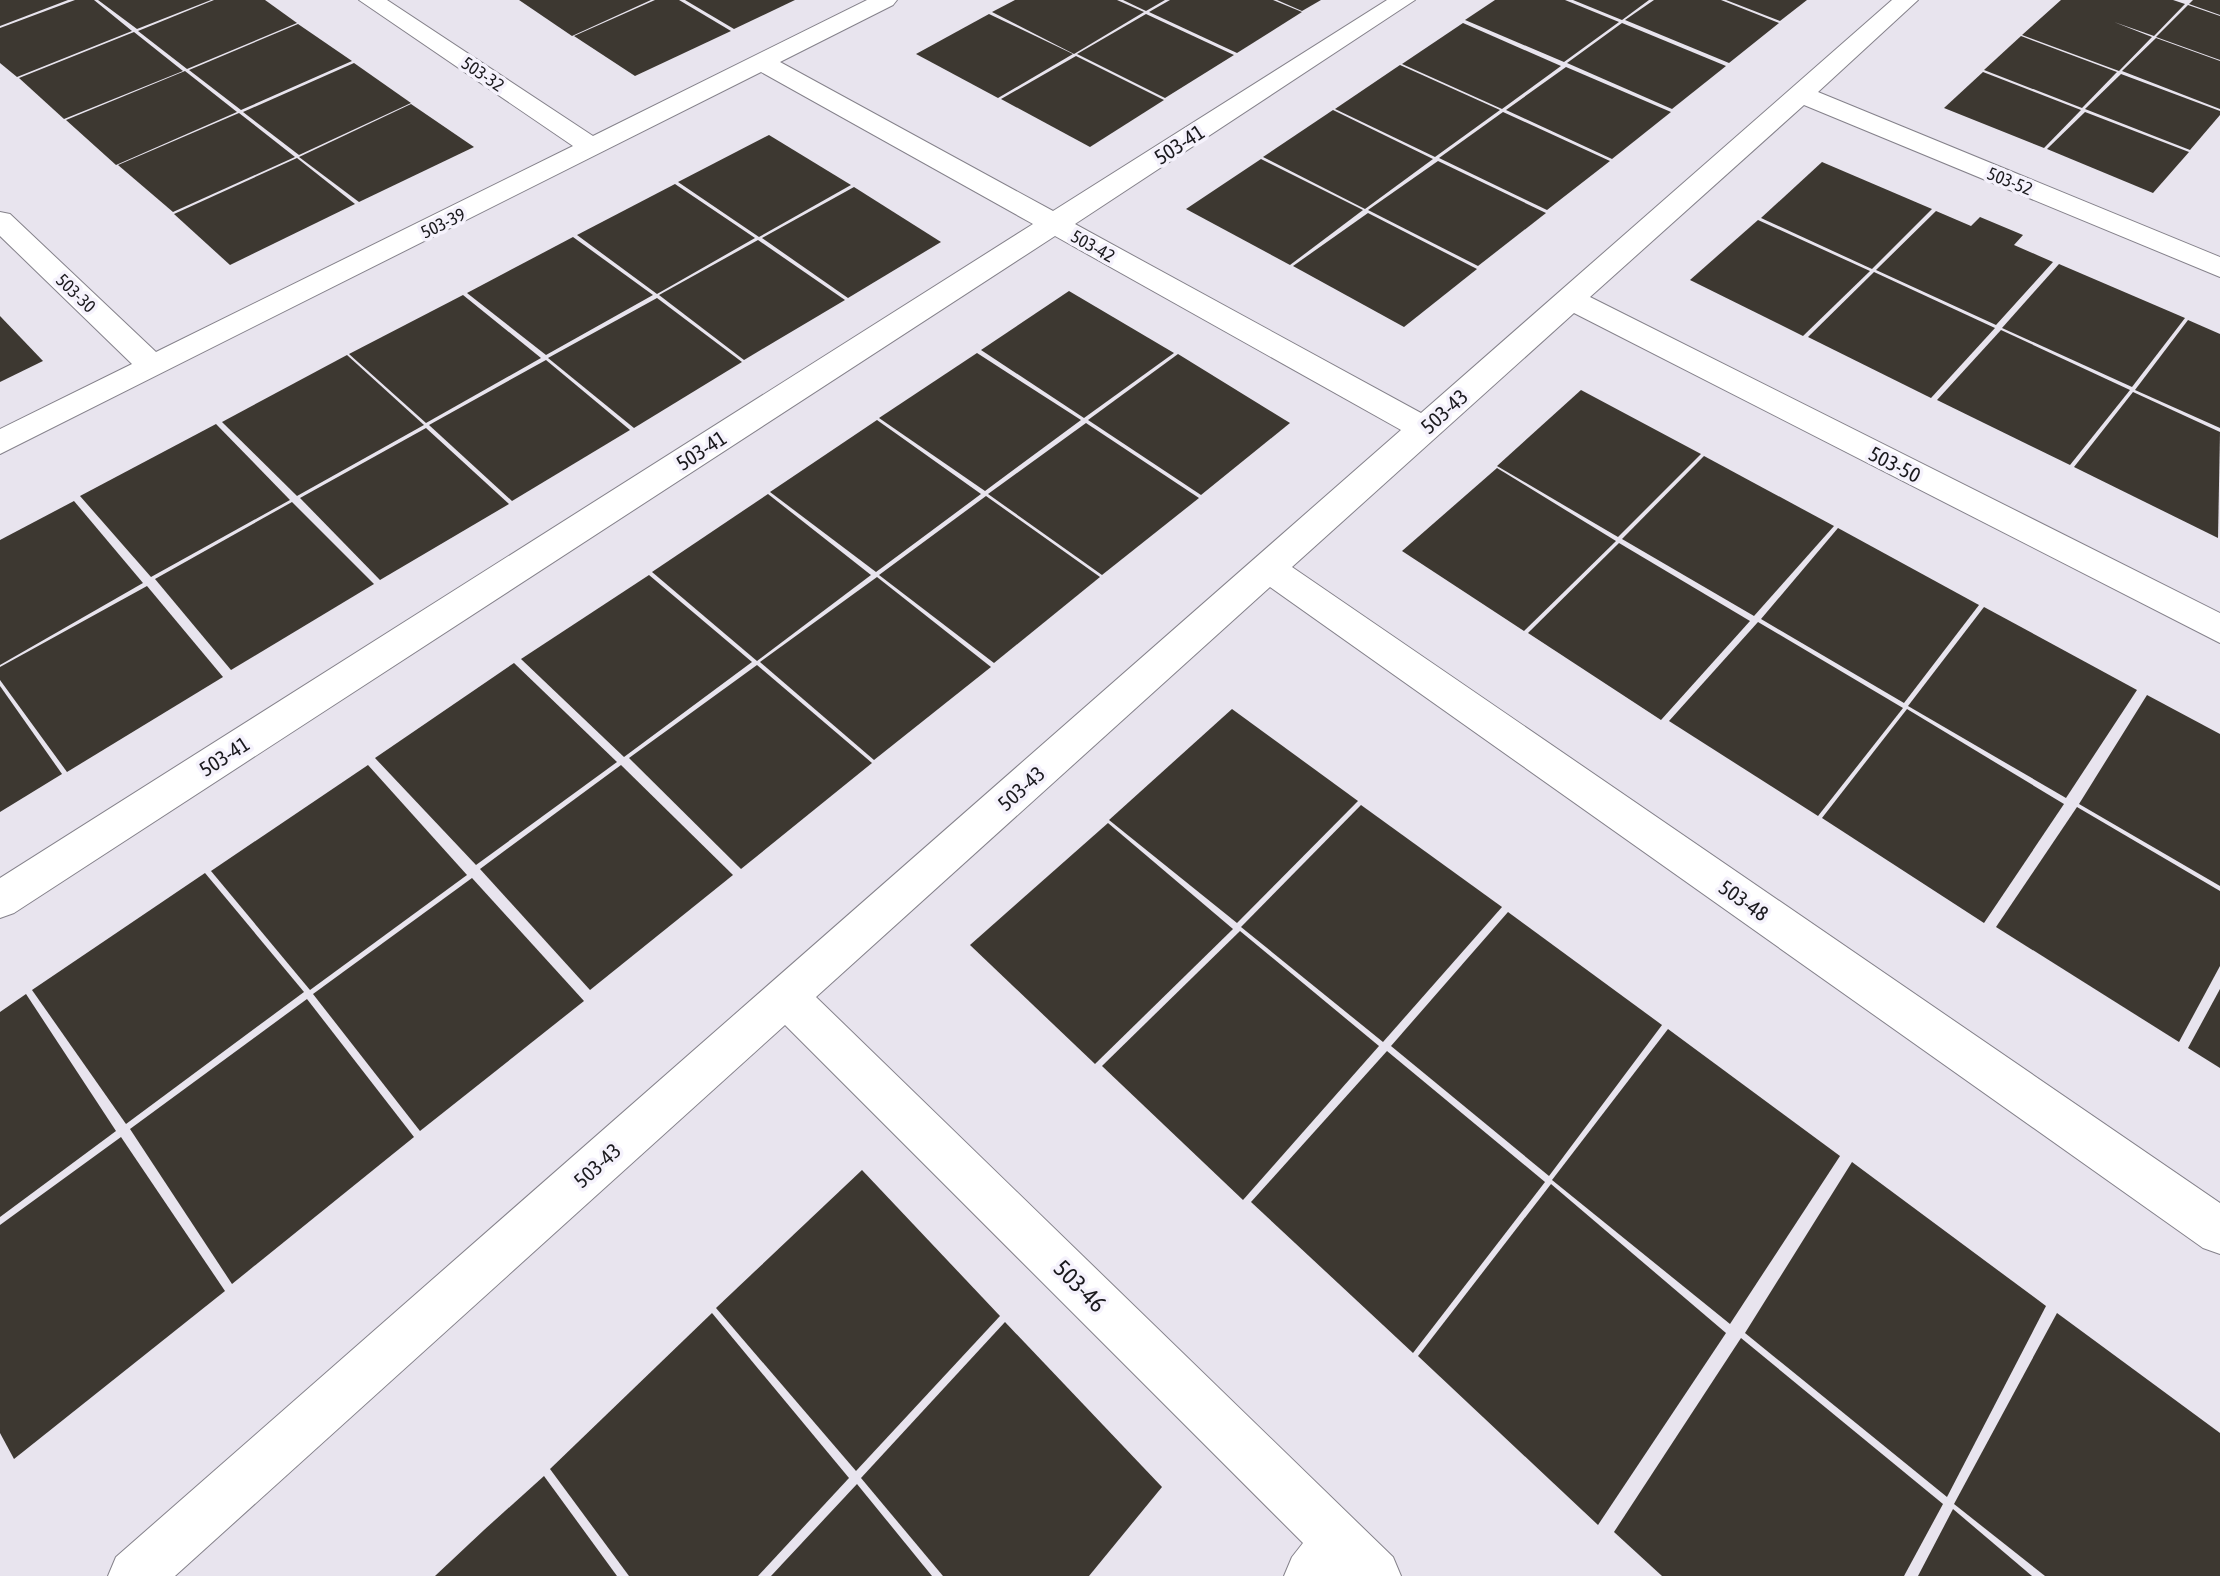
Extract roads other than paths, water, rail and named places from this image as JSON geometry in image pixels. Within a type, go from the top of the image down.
[{"type":"street","name":"503-32","points":[[371,0],[594,148]]},
{"type":"street","name":"503-39","points":[[0,443],[885,0]]},
{"type":"street","name":"503-41","points":[[0,900],[1403,0]]},
{"type":"street","name":"503-43","points":[[135,1576],[1906,0]]},
{"type":"street","name":"503-42","points":[[762,62],[1424,429]]},
{"type":"street","name":"503-52","points":[[1800,94],[2220,268]]},
{"type":"street","name":"503-30","points":[[0,220],[153,367]]},
{"type":"street","name":"503-50","points":[[1570,299],[2220,629]]},
{"type":"street","name":"503-48","points":[[1268,568],[2220,1231]]},
{"type":"street","name":"503-46","points":[[786,997],[1324,1558],[1374,1576]]}]
